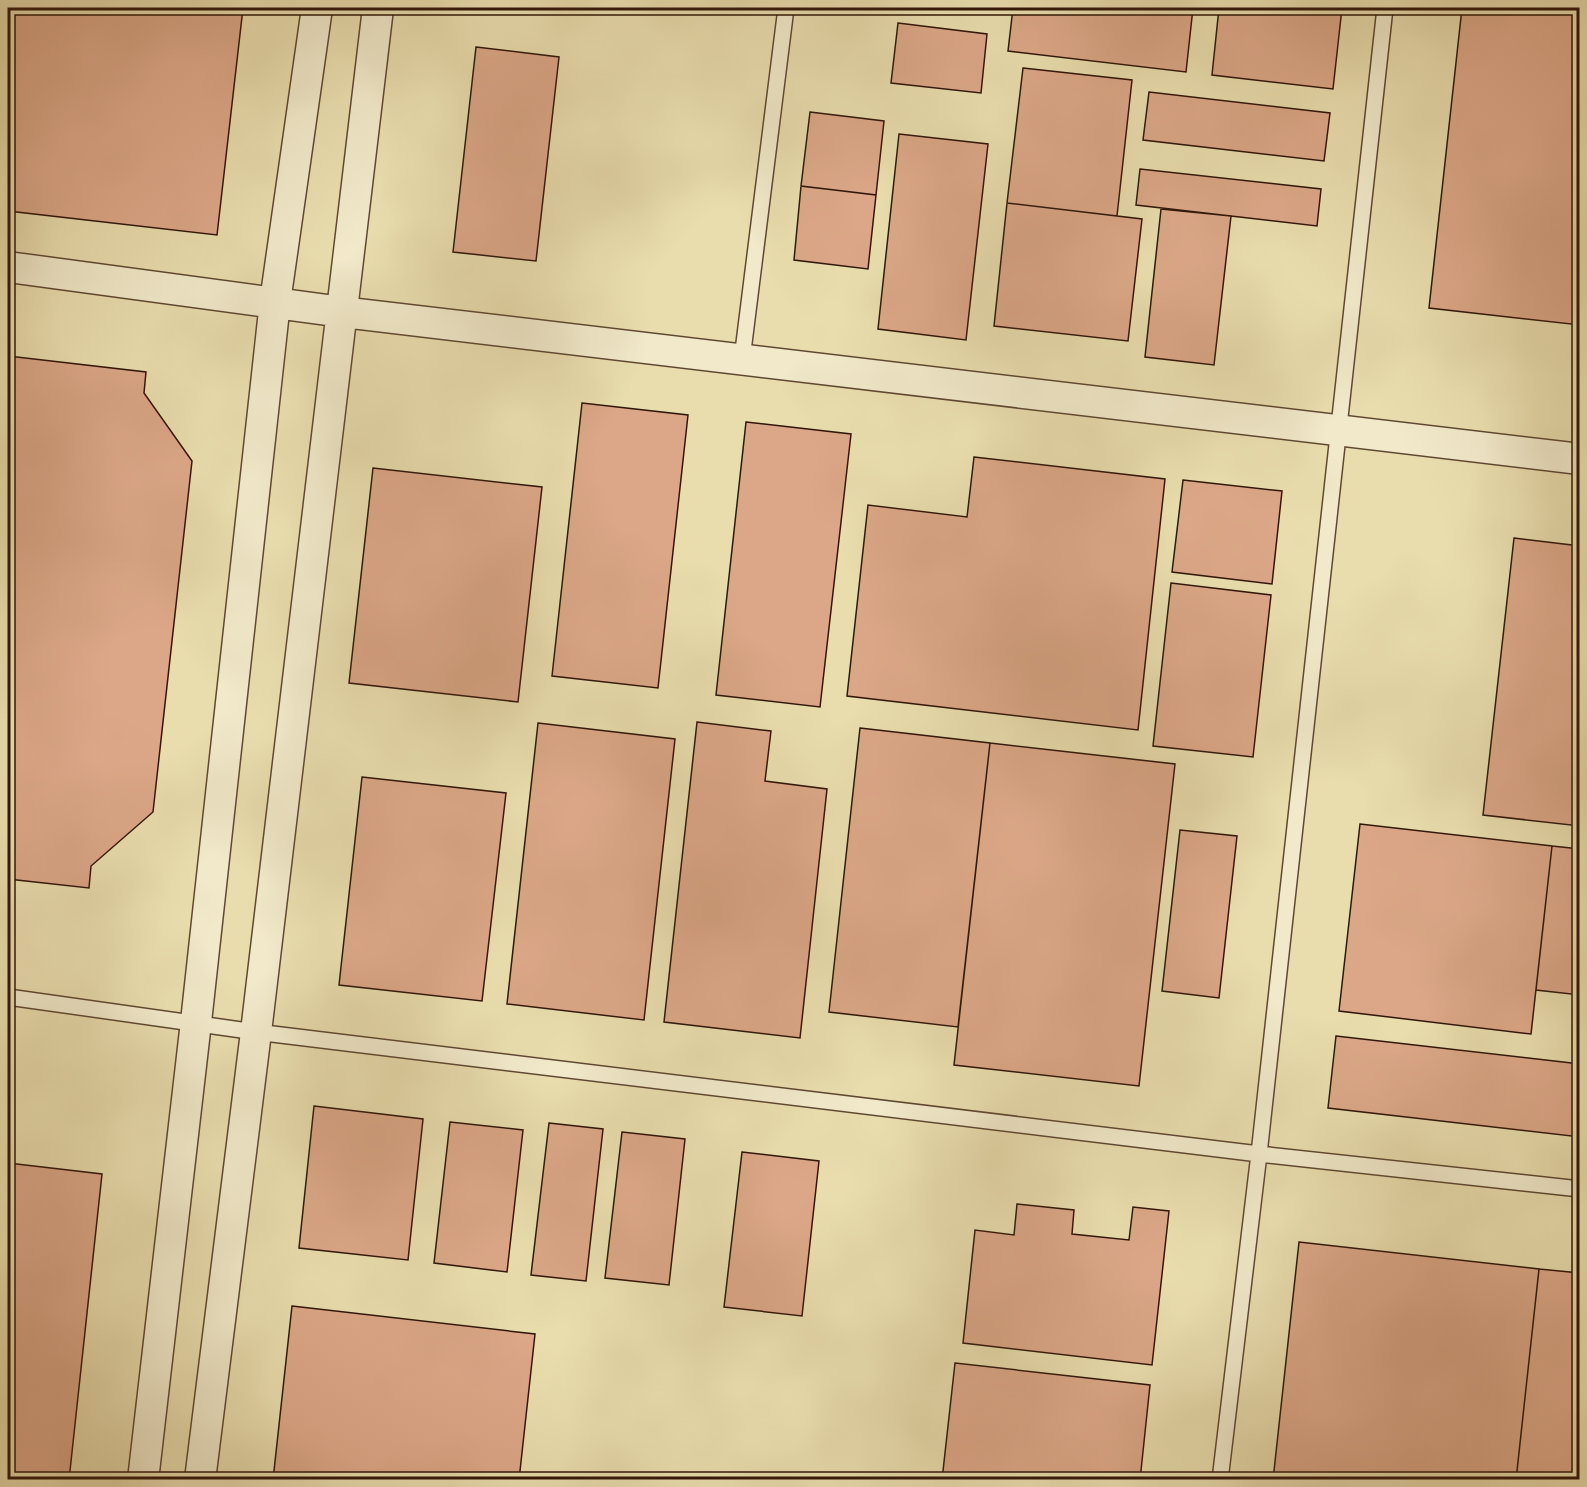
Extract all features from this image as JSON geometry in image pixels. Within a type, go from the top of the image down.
[{"type":"street","points":[[143,1479],[275,302],[317,8]]},
{"type":"street","points":[[200,1479],[256,1032],[378,8]]},
{"type":"street","points":[[8,267],[342,312],[1580,459]]},
{"type":"lane","points":[[742,359],[786,8]]},
{"type":"lane","points":[[1220,1479],[1259,1154],[1385,8]]},
{"type":"lane","points":[[8,997],[256,1032],[1259,1154],[1580,1189]]},
{"type":"building","points":[[8,8],[243,8],[217,235],[8,211]]},
{"type":"building","points":[[1013,8],[1193,8],[1186,72],[1008,51]]},
{"type":"building","points":[[1219,8],[1342,8],[1333,89],[1212,75]]},
{"type":"building","points":[[1462,8],[1580,8],[1580,325],[1429,308]]},
{"type":"building","points":[[898,23],[987,34],[981,93],[891,83]]},
{"type":"building","points":[[476,47],[559,57],[536,261],[453,252]]},
{"type":"building","points":[[1023,68],[1132,80],[1117,216],[1007,203]]},
{"type":"building","points":[[1149,92],[1330,113],[1324,161],[1143,140]]},
{"type":"building","points":[[810,112],[884,121],[876,195],[801,186]]},
{"type":"building","points":[[899,134],[988,144],[966,340],[878,329]]},
{"type":"building","points":[[1140,169],[1321,189],[1317,226],[1136,205]]},
{"type":"building","points":[[801,186],[876,195],[868,269],[794,260]]},
{"type":"building","points":[[1007,203],[1142,219],[1128,341],[994,326]]},
{"type":"building","points":[[1161,209],[1231,216],[1214,365],[1145,357]]},
{"type":"building","points":[[8,356],[146,372],[144,393],[192,461],[153,812],[91,866],[89,888],[8,879]]},
{"type":"building","points":[[582,403],[688,415],[658,688],[552,676]]},
{"type":"building","points":[[746,422],[851,434],[820,707],[716,695]]},
{"type":"building","points":[[974,457],[1165,479],[1138,730],[847,696],[868,505],[967,517]]},
{"type":"building","points":[[373,468],[542,487],[518,702],[349,683]]},
{"type":"building","points":[[1183,480],[1282,491],[1272,584],[1172,572]]},
{"type":"building","points":[[1514,538],[1580,546],[1580,826],[1483,815]]},
{"type":"building","points":[[1171,583],[1271,595],[1253,757],[1153,746]]},
{"type":"building","points":[[697,722],[771,731],[765,781],[827,789],[800,1038],[664,1022]]},
{"type":"building","points":[[538,723],[675,739],[644,1020],[507,1004]]},
{"type":"building","points":[[860,728],[990,743],[958,1027],[829,1012]]},
{"type":"building","points":[[990,743],[1175,764],[1139,1086],[954,1065]]},
{"type":"building","points":[[362,777],[506,793],[482,1001],[339,985]]},
{"type":"building","points":[[1360,824],[1552,846],[1531,1034],[1339,1011]]},
{"type":"building","points":[[1180,830],[1237,836],[1219,998],[1162,991]]},
{"type":"building","points":[[1552,846],[1580,849],[1580,995],[1536,990]]},
{"type":"building","points":[[1336,1036],[1580,1064],[1580,1137],[1328,1108]]},
{"type":"building","points":[[314,1106],[423,1119],[408,1260],[299,1248]]},
{"type":"building","points":[[450,1122],[523,1130],[507,1272],[434,1263]]},
{"type":"building","points":[[549,1123],[603,1129],[586,1281],[531,1275]]},
{"type":"building","points":[[622,1132],[685,1139],[669,1285],[605,1278]]},
{"type":"building","points":[[742,1152],[819,1161],[802,1316],[724,1307]]},
{"type":"building","points":[[8,1163],[102,1174],[69,1480],[8,1480]]},
{"type":"building","points":[[1017,1204],[1074,1210],[1072,1234],[1129,1240],[1133,1207],[1169,1211],[1152,1365],[963,1343],[975,1230],[1014,1235]]},
{"type":"building","points":[[1299,1242],[1539,1269],[1516,1480],[1273,1480]]},
{"type":"building","points":[[1539,1269],[1580,1273],[1580,1480],[1516,1480]]},
{"type":"building","points":[[292,1306],[535,1334],[519,1480],[273,1480]]},
{"type":"building","points":[[955,1363],[1150,1385],[1140,1480],[942,1480]]}]
